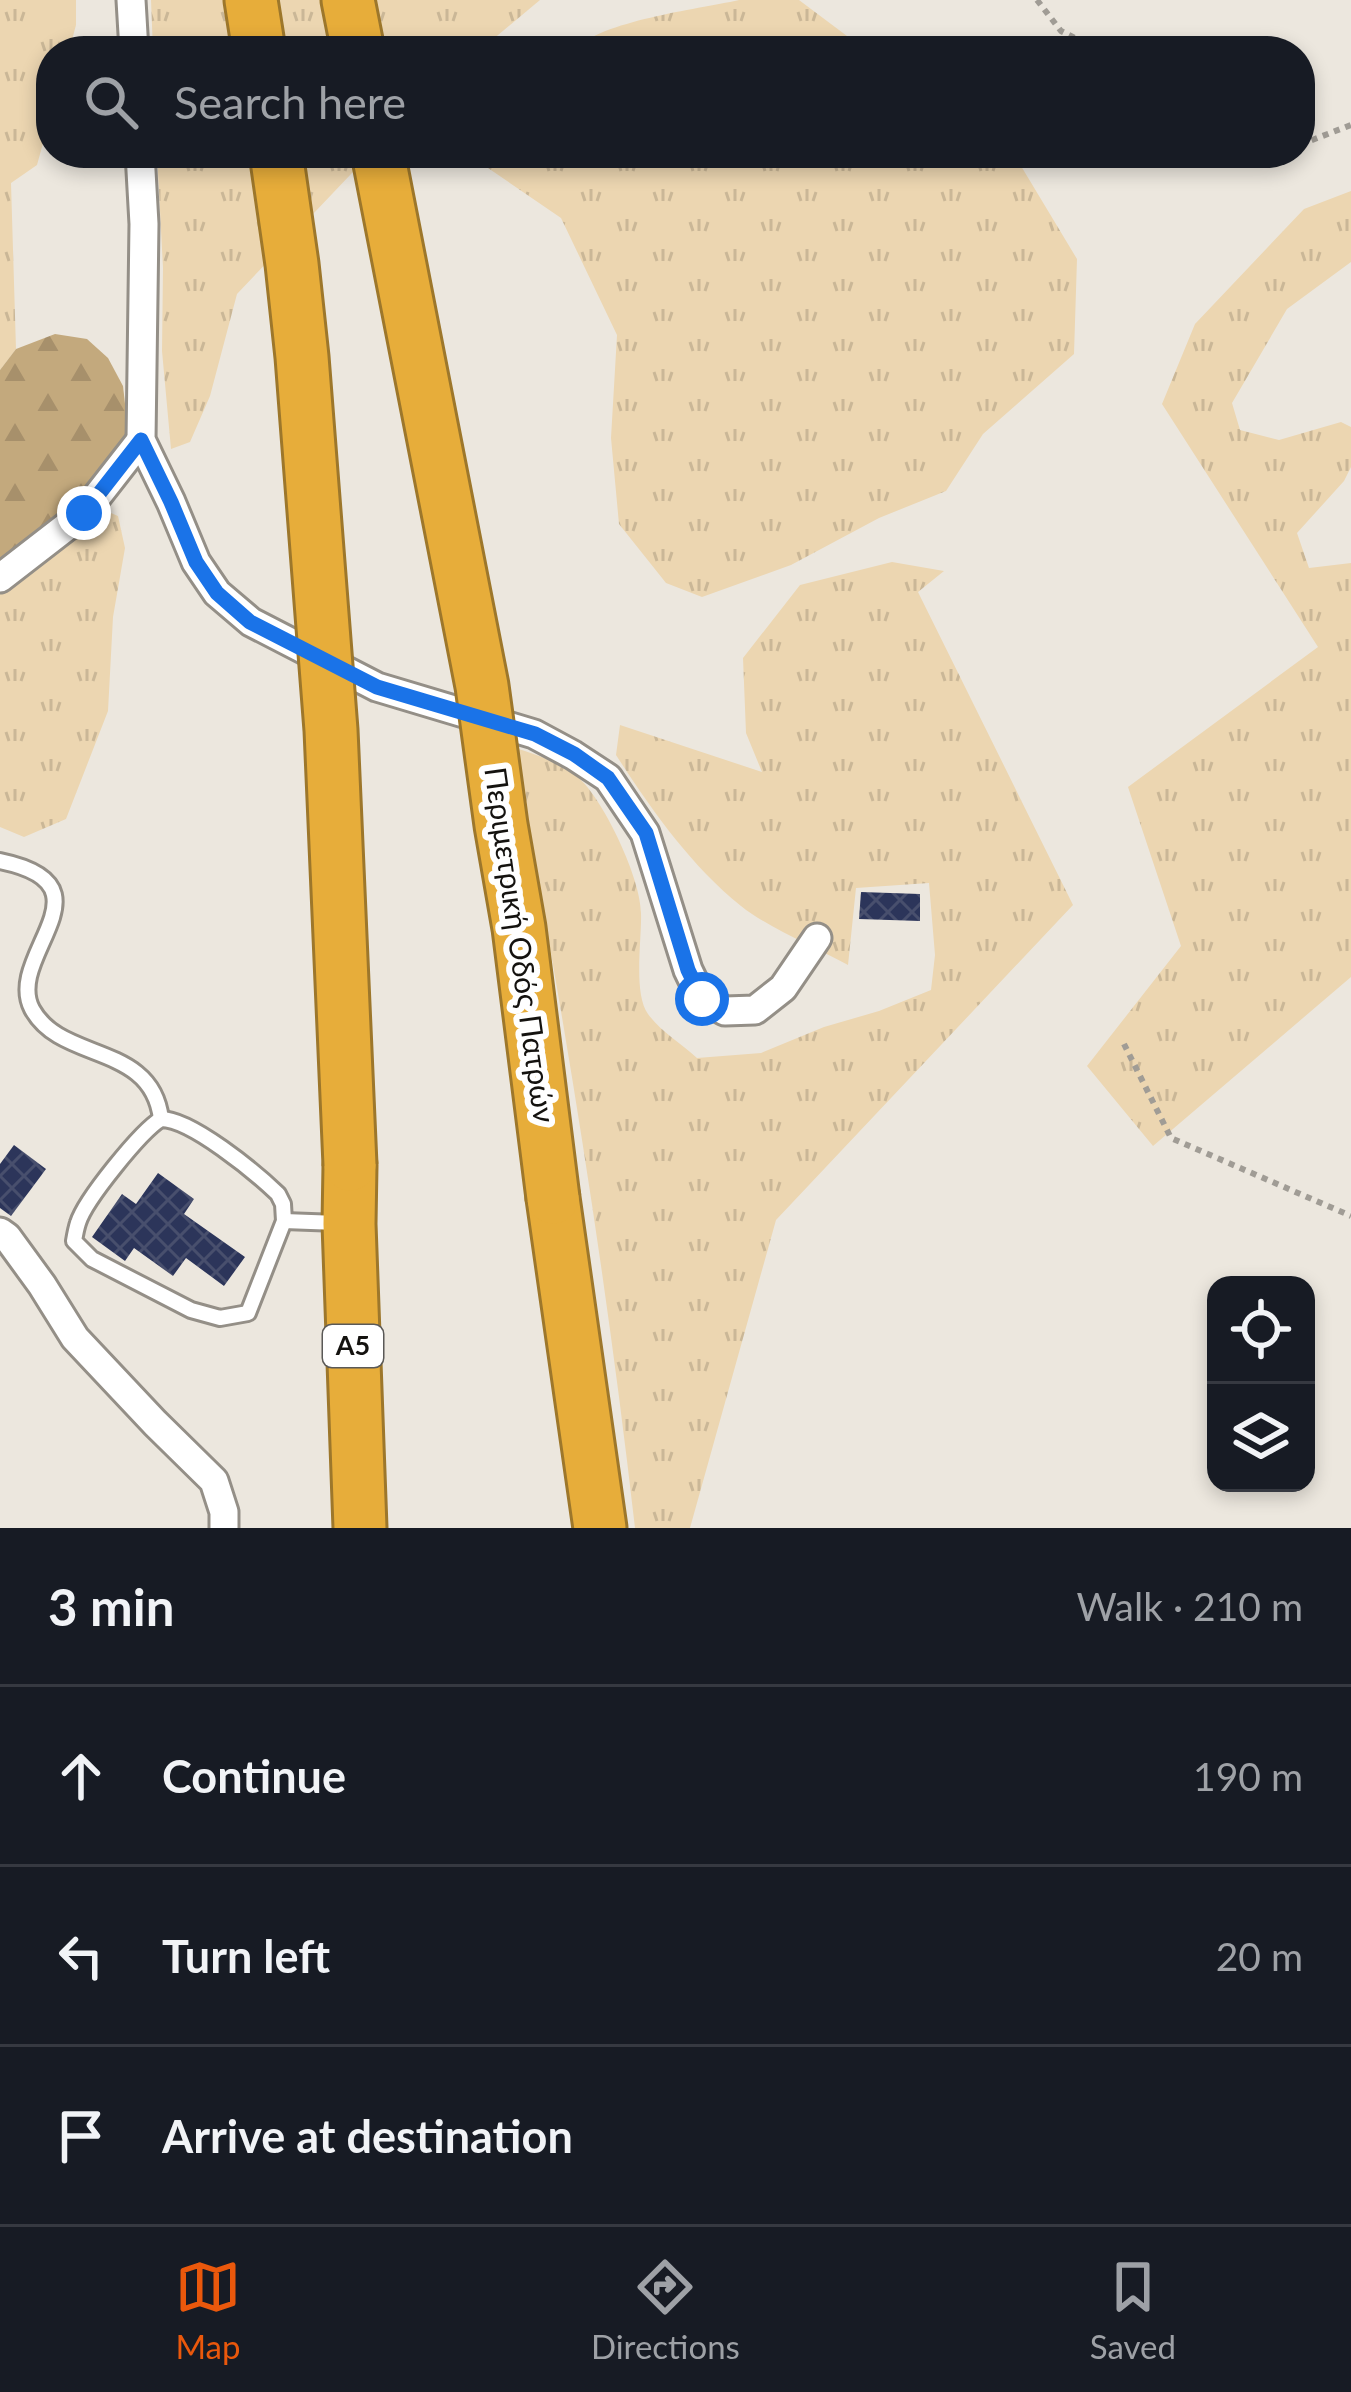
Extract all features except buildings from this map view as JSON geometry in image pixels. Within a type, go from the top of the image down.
[{"type":"highway","points":[[250,0],[256,36]]},
{"type":"highway","points":[[348,0],[355,36]]},
{"type":"highway","name":"Α5","points":[[278,168],[302,356],[331,730],[360,1528]]},
{"type":"highway","name":"Περιμετρική Οδός Πατρών","points":[[381,168],[482,686],[600,1528]]},
{"type":"street","points":[[131,0],[133,36]]},
{"type":"street","points":[[141,168],[141,440],[196,562],[217,593],[250,622],[377,687],[535,734],[608,778],[646,833],[688,970],[702,999],[725,1011],[755,1010],[783,988],[817,938]]},
{"type":"street","points":[[0,578],[84,513],[141,440]]},
{"type":"street","points":[[0,1232],[42,1285],[75,1338],[214,1480],[224,1528]]},
{"type":"lane","points":[[0,861],[30,870],[54,895],[50,926],[29,975],[29,1003],[35,1015],[47,1028],[112,1058],[144,1079],[154,1091],[161,1119]]},
{"type":"lane","points":[[161,1119],[175,1119],[198,1132],[264,1180],[283,1204],[284,1221],[248,1313],[220,1318],[191,1310],[92,1259],[74,1241],[78,1219],[136,1140],[161,1119]]},
{"type":"lane","points":[[284,1221],[349,1223]]},
{"type":"path","points":[[1037,0],[1061,31],[1071,36]]},
{"type":"path","points":[[1315,139],[1351,125]]},
{"type":"path","points":[[1124,1044],[1171,1138],[1351,1216]]},
{"type":"green space","points":[[0,0],[76,0],[73,36],[36,36],[36,166],[11,183],[16,349],[0,370]]},
{"type":"green space","points":[[151,0],[540,0],[497,36],[152,36]]},
{"type":"green space","points":[[739,0],[799,0],[847,36],[594,36],[675,12]]},
{"type":"green space","points":[[158,168],[357,168],[237,294],[210,396],[190,442],[171,449],[162,351]]},
{"type":"green space","points":[[488,168],[1022,168],[1077,259],[1074,354],[983,434],[946,491],[879,518],[791,565],[702,597],[666,583],[619,524],[611,438],[617,335],[561,218]]},
{"type":"green space","points":[[1351,191],[1351,262],[1287,309],[1232,403],[1240,430],[1279,440],[1341,422],[1351,427],[1351,467],[1344,481],[1297,533],[1309,568],[1351,563],[1351,977],[1153,1146],[1087,1066],[1181,946],[1128,787],[1318,647],[1162,404],[1195,324],[1304,209]]},
{"type":"green space","points":[[55,334],[87,339],[108,358],[123,386],[128,430],[87,496],[0,568],[0,370],[16,349]]},
{"type":"green space","points":[[104,510],[118,516],[125,548],[113,617],[108,711],[66,819],[24,837],[0,827],[0,594]]},
{"type":"green space","points":[[892,562],[944,571],[918,592],[1073,905],[776,1220],[690,1528],[635,1528],[582,1136],[513,747],[573,773],[600,805],[620,842],[639,898],[643,1005],[659,1026],[697,1058],[761,1053],[931,990],[935,955],[929,883],[856,888],[848,965],[764,922],[722,890],[672,835],[616,755],[620,725],[762,772],[746,733],[743,658],[800,585]]},
{"type":"route","points":[[84,513],[141,440],[196,562],[217,593],[250,622],[377,687],[535,734],[608,778],[646,833],[688,970],[702,999]]}]
